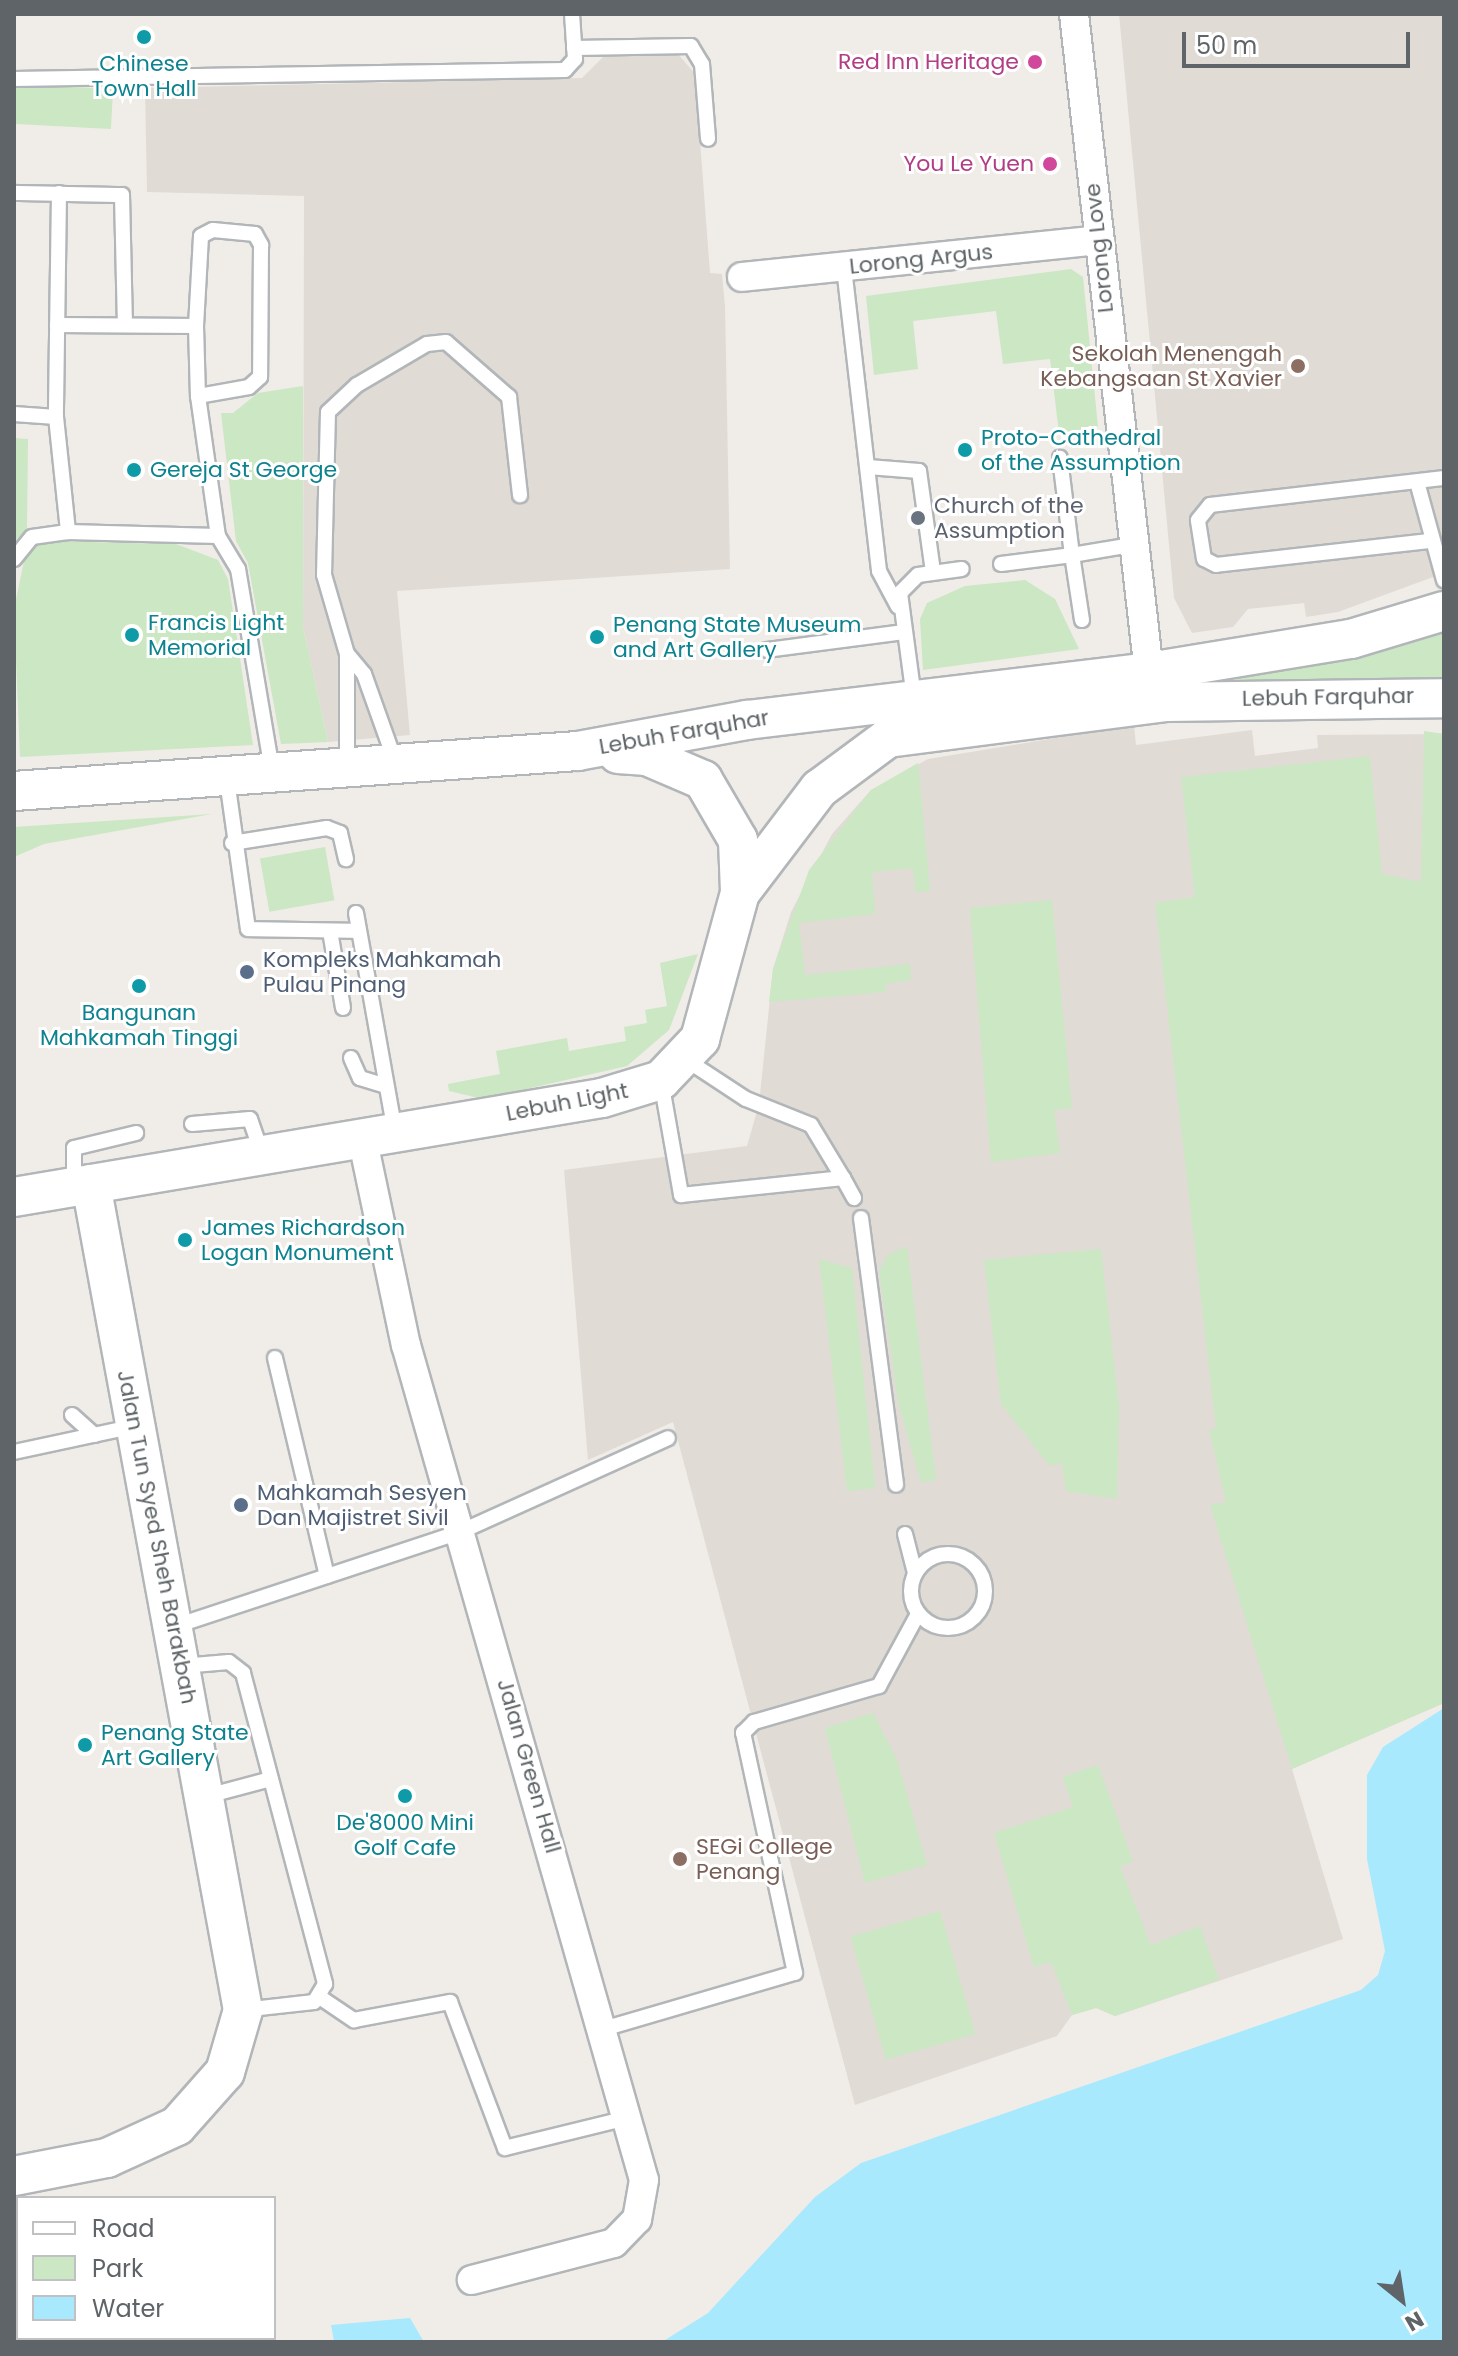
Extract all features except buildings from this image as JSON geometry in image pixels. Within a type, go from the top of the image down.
[{"type":"main road","name":"Lebuh Farquhar","points":[[920,714],[1351,639],[1444,611]]},
{"type":"main road","name":"Lebuh Farquhar","points":[[14,791],[398,769],[920,714],[1211,699],[1444,698]]},
{"type":"main road","points":[[740,893],[840,769],[920,714]]},
{"type":"main road","points":[[578,751],[647,756],[703,780],[738,840],[740,893],[700,1039],[673,1070]]},
{"type":"main road","name":"Lebuh Light","points":[[14,1197],[602,1098],[673,1070]]},
{"type":"main road","name":"Jalan Tun Syed Sheh Barakbah","points":[[14,2176],[107,2158],[177,2126],[225,2072],[243,2010],[207,1796],[136,1426],[82,1186]]},
{"type":"street","name":"Lorong Love","points":[[1074,14],[1132,545],[1149,672]]},
{"type":"street","name":"Lorong Argus","points":[[742,277],[1099,240]]},
{"type":"street","name":"Jalan Green Hall","points":[[378,1134],[406,1345],[603,2029],[645,2197],[627,2233],[596,2250],[472,2280]]},
{"type":"lane","points":[[14,79],[559,70],[574,65],[572,14]]},
{"type":"lane","points":[[574,48],[691,46],[702,64],[708,139]]},
{"type":"lane","points":[[14,206],[14,193],[115,193],[126,201],[125,325]]},
{"type":"lane","points":[[59,193],[56,417],[68,532]]},
{"type":"lane","points":[[198,396],[249,387],[260,377],[261,245],[255,234],[213,230],[201,236],[196,326],[198,396],[218,536],[238,569],[274,778]]},
{"type":"lane","points":[[844,268],[879,571],[898,606],[920,714]]},
{"type":"lane","points":[[57,325],[196,326]]},
{"type":"lane","points":[[348,772],[347,654],[324,575],[325,427],[337,399],[427,344],[446,342],[509,397],[520,495]]},
{"type":"lane","points":[[14,414],[56,417]]},
{"type":"lane","points":[[1060,458],[1082,620]]},
{"type":"lane","points":[[868,467],[919,471],[933,572]]},
{"type":"lane","points":[[1429,541],[1216,565],[1201,553],[1203,508],[1444,478]]},
{"type":"lane","points":[[1417,482],[1429,541],[1444,580]]},
{"type":"lane","points":[[14,559],[32,537],[68,532],[218,536]]},
{"type":"lane","points":[[1001,564],[1132,545]]},
{"type":"lane","points":[[898,606],[908,581],[933,572],[962,569]]},
{"type":"lane","points":[[767,650],[903,632]]},
{"type":"lane","points":[[347,654],[364,674],[398,769]]},
{"type":"lane","points":[[227,780],[232,843],[248,929],[359,931]]},
{"type":"lane","points":[[232,843],[335,829],[346,859]]},
{"type":"lane","points":[[356,913],[383,1085],[378,1134]]},
{"type":"lane","points":[[330,931],[343,1008]]},
{"type":"lane","points":[[351,1058],[356,1074],[383,1085]]},
{"type":"lane","points":[[843,1178],[681,1195],[673,1070],[811,1125],[843,1178],[854,1198]]},
{"type":"lane","points":[[192,1124],[250,1119],[262,1153]]},
{"type":"lane","points":[[82,1186],[74,1148],[136,1133]]},
{"type":"lane","points":[[861,1218],[896,1485]]},
{"type":"lane","points":[[275,1358],[327,1576]]},
{"type":"lane","points":[[72,1415],[94,1435]]},
{"type":"lane","points":[[14,1452],[136,1426]]},
{"type":"lane","points":[[175,1626],[460,1532],[668,1438]]},
{"type":"lane","points":[[905,1534],[915,1573]]},
{"type":"lane","points":[[952,1554],[966,1558],[984,1581],[981,1609],[958,1627],[929,1624],[918,1614],[910,1587],[915,1573],[938,1555],[952,1554]]},
{"type":"lane","points":[[603,2029],[795,1973],[743,1733],[754,1722],[879,1686],[918,1614]]},
{"type":"lane","points":[[181,1666],[240,1667],[325,1984],[321,1998]]},
{"type":"lane","points":[[207,1796],[271,1779]]},
{"type":"lane","points":[[243,2010],[321,1998],[354,2020],[450,2002],[505,2148],[627,2118]]},
{"type":"shaded area","name":"Sekolah Menengah Kebangsaan St Xavier","points":[[1119,14],[1444,14],[1444,573],[1338,612],[1306,617],[1304,603],[1248,609],[1233,627],[1192,633],[1174,598]]},
{"type":"shaded area","points":[[605,55],[679,55],[695,74],[710,273],[722,274],[725,306],[730,569],[397,591],[410,735],[328,742],[303,627],[304,196],[147,192],[145,88],[582,78]]},
{"type":"shaded area","points":[[1134,725],[1136,745],[1252,730],[1255,756],[1318,748],[1317,735],[1444,734],[1444,1703],[1292,1769],[1343,1939],[1115,2016],[1096,2008],[1072,2015],[1057,2036],[855,2105],[673,1422],[588,1460],[564,1170],[747,1146],[759,1104],[773,969],[791,912],[832,834],[871,790],[928,759]]},
{"type":"green space","points":[[14,84],[113,89],[111,129],[14,124]]},
{"type":"green space","points":[[1071,269],[1083,277],[1098,427],[1059,433],[1050,359],[1003,364],[996,311],[913,321],[918,369],[874,375],[866,296]]},
{"type":"green space","points":[[303,386],[303,627],[328,742],[281,744],[248,563],[236,541],[221,413],[233,413],[258,393]]},
{"type":"green space","points":[[14,438],[28,439],[27,529],[14,542]]},
{"type":"green space","points":[[41,541],[176,544],[218,560],[228,579],[253,745],[20,757],[14,609],[24,561]]},
{"type":"green space","points":[[1025,580],[1055,599],[1079,649],[923,670],[920,619],[927,603],[965,586]]},
{"type":"green space","points":[[1444,629],[1444,681],[1237,687],[1235,677]]},
{"type":"green space","points":[[1424,731],[1444,734],[1444,1703],[1292,1769],[1210,1505],[1226,1502],[1209,1430],[1216,1428],[1155,903],[1195,897],[1181,777],[1370,756],[1382,874],[1421,882]]},
{"type":"green space","points":[[918,763],[930,891],[915,892],[913,868],[872,872],[875,914],[799,923],[805,975],[910,964],[911,980],[886,984],[886,992],[769,1002],[773,969],[809,870],[871,790]]},
{"type":"green space","points":[[212,814],[44,844],[14,857],[14,827]]},
{"type":"green space","points":[[325,847],[334,900],[269,912],[260,858]]},
{"type":"green space","points":[[1052,900],[1072,1108],[1054,1110],[1060,1153],[991,1162],[970,908]]},
{"type":"green space","points":[[698,954],[669,1030],[627,1066],[483,1099],[449,1091],[448,1084],[500,1074],[496,1051],[567,1038],[569,1051],[626,1041],[624,1027],[647,1023],[645,1010],[667,1006],[660,963]]},
{"type":"green space","points":[[907,1246],[936,1480],[921,1482],[899,1406],[879,1271],[888,1255]]},
{"type":"green space","points":[[1101,1249],[1119,1407],[1117,1499],[1066,1491],[1062,1464],[1049,1465],[1001,1404],[984,1260]]},
{"type":"green space","points":[[819,1259],[852,1268],[875,1488],[847,1491]]},
{"type":"green space","points":[[873,1713],[897,1760],[927,1865],[865,1883],[825,1728]]},
{"type":"green space","points":[[1098,1765],[1133,1861],[1120,1867],[1151,1945],[1200,1926],[1219,1980],[1115,2016],[1096,2008],[1072,2015],[1051,1962],[1034,1967],[994,1833],[1073,1807],[1063,1777]]},
{"type":"green space","points":[[940,1911],[975,2034],[886,2060],[851,1937]]},
{"type":"water","points":[[1444,1708],[1444,2342],[662,2342],[708,2313],[815,2197],[861,2163],[1361,1990],[1378,1975],[1385,1951],[1367,1859],[1367,1775],[1383,1747]]},
{"type":"water","points":[[410,2318],[424,2342],[312,2342],[334,2341],[331,2325]]},
{"type":"place","name":"Chinese Town Hall","points":[[144,37]]},
{"type":"place","name":"Red Inn Heritage","points":[[1035,62]]},
{"type":"place","name":"You Le Yuen","points":[[1050,164]]},
{"type":"place","name":"Sekolah Menengah Kebangsaan St Xavier","points":[[1298,366]]},
{"type":"place","name":"Proto-Cathedral of the Assumption","points":[[965,450]]},
{"type":"place","name":"Gereja St George","points":[[134,470]]},
{"type":"place","name":"Church of the Assumption","points":[[918,518]]},
{"type":"place","name":"Francis Light Memorial","points":[[132,635]]},
{"type":"place","name":"Penang State Museum and Art Gallery","points":[[597,637]]},
{"type":"place","name":"Kompleks Mahkamah Pulau Pinang","points":[[247,972]]},
{"type":"place","name":"Bangunan Mahkamah Tinggi","points":[[139,986]]},
{"type":"place","name":"James Richardson Logan Monument","points":[[185,1240]]},
{"type":"place","name":"Mahkamah Sesyen Dan Majistret Sivil","points":[[241,1505]]},
{"type":"place","name":"Penang State Art Gallery","points":[[85,1745]]},
{"type":"place","name":"De'8000 Mini Golf Cafe","points":[[405,1796]]},
{"type":"place","name":"SEGi College Penang","points":[[680,1859]]}]
